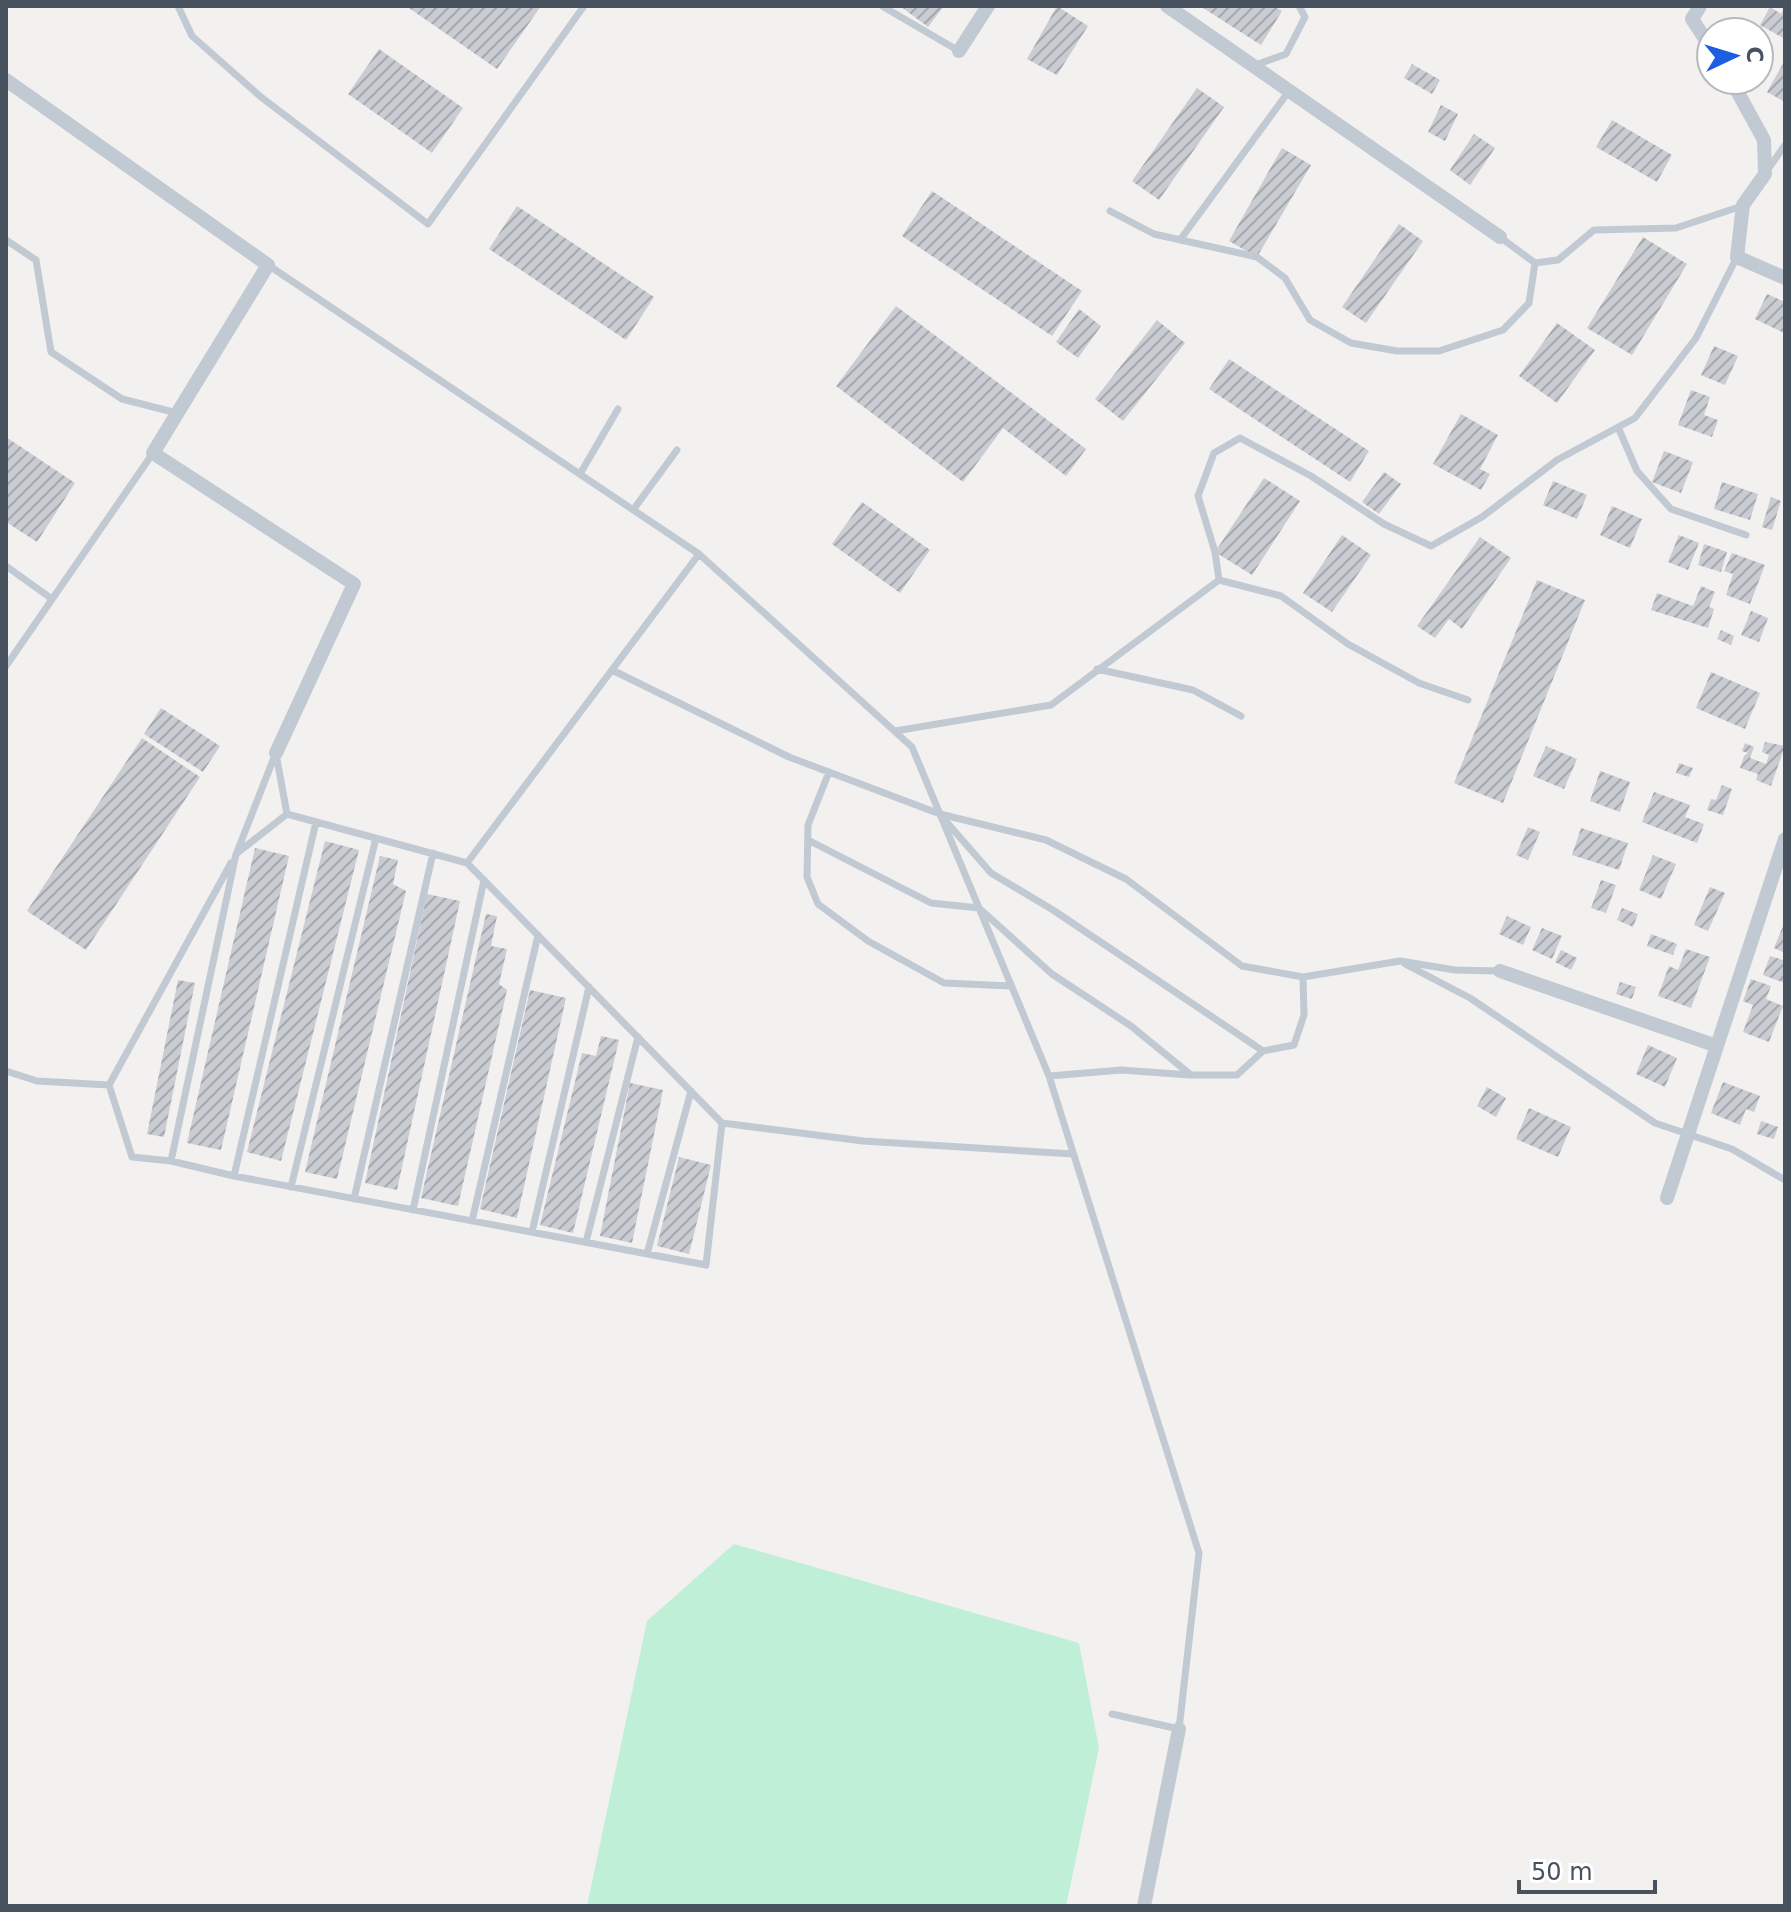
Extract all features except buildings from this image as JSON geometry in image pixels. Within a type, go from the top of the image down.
[{"type":"street","points":[[959,51],[988,6]]},
{"type":"street","points":[[1167,6],[1500,237]]},
{"type":"street","points":[[1695,24],[1692,19],[1700,6]]},
{"type":"street","points":[[6,80],[268,265],[153,453],[354,584],[276,753]]},
{"type":"street","points":[[1740,96],[1764,140],[1765,174],[1743,205],[1737,257],[1785,278]]},
{"type":"street","points":[[1667,1198],[1785,839]]},
{"type":"street","points":[[1500,971],[1717,1046]]},
{"type":"street","points":[[1144,1906],[1179,1729]]},
{"type":"lane","points":[[178,6],[192,36],[261,97],[428,224],[584,6]]},
{"type":"lane","points":[[882,6],[959,51]]},
{"type":"lane","points":[[1253,66],[1286,54],[1305,17],[1299,6]]},
{"type":"lane","points":[[1180,240],[1289,91]]},
{"type":"lane","points":[[1765,174],[1785,145]]},
{"type":"lane","points":[[1500,237],[1535,263],[1558,260],[1594,230],[1676,228],[1743,205]]},
{"type":"lane","points":[[1110,211],[1154,234],[1257,257],[1285,278],[1310,320],[1351,343],[1397,351],[1439,351],[1503,330],[1529,303],[1535,263]]},
{"type":"lane","points":[[6,240],[36,260],[51,352],[122,399],[177,413]]},
{"type":"lane","points":[[1219,580],[1215,552],[1198,496],[1214,453],[1240,438],[1311,476],[1384,524],[1431,546],[1482,517],[1557,460],[1635,418],[1696,338],[1737,257]]},
{"type":"lane","points":[[268,265],[699,554],[912,747],[1049,1076],[1199,1553],[1179,1729],[1112,1714]]},
{"type":"lane","points":[[580,474],[618,409]]},
{"type":"lane","points":[[1618,427],[1637,471],[1671,509],[1746,535]]},
{"type":"lane","points":[[633,510],[677,450]]},
{"type":"lane","points":[[6,666],[153,453]]},
{"type":"lane","points":[[467,863],[699,554]]},
{"type":"lane","points":[[6,566],[52,599]]},
{"type":"lane","points":[[895,731],[1051,705],[1219,580]]},
{"type":"lane","points":[[1219,580],[1281,596],[1348,644],[1419,683],[1468,700]]},
{"type":"lane","points":[[1097,669],[1193,690],[1241,716]]},
{"type":"lane","points":[[612,670],[789,757],[940,814],[1046,840],[1126,879],[1242,966],[1303,977],[1400,961],[1455,970],[1500,971]]},
{"type":"lane","points":[[276,753],[287,814]]},
{"type":"lane","points":[[276,753],[236,854],[109,1085],[132,1157],[171,1161],[234,1176],[706,1265],[722,1123]]},
{"type":"lane","points":[[829,772],[808,825],[807,877],[818,904],[868,941],[944,983],[1011,986]]},
{"type":"lane","points":[[287,814],[467,863],[722,1123],[863,1141],[1073,1154]]},
{"type":"lane","points":[[171,1161],[236,854],[287,814]]},
{"type":"lane","points":[[940,814],[991,873],[1053,910],[1263,1051]]},
{"type":"lane","points":[[234,1176],[316,822]]},
{"type":"lane","points":[[291,1187],[376,838]]},
{"type":"lane","points":[[808,840],[931,903],[979,908],[1052,974],[1131,1026],[1191,1075]]},
{"type":"lane","points":[[354,1199],[433,853]]},
{"type":"lane","points":[[413,1210],[484,880]]},
{"type":"lane","points":[[472,1221],[538,935]]},
{"type":"lane","points":[[1400,961],[1470,998],[1655,1123],[1732,1149],[1785,1180]]},
{"type":"lane","points":[[1049,1076],[1121,1070],[1237,1075],[1263,1051],[1294,1045],[1304,1015],[1303,977]]},
{"type":"lane","points":[[532,1232],[589,987]]},
{"type":"lane","points":[[586,1242],[638,1037]]},
{"type":"lane","points":[[6,1071],[37,1081],[109,1085]]},
{"type":"lane","points":[[647,1254],[691,1091]]},
{"type":"green space","points":[[734,1544],[1079,1643],[1099,1748],[1066,1906],[587,1906],[647,1621]]}]
